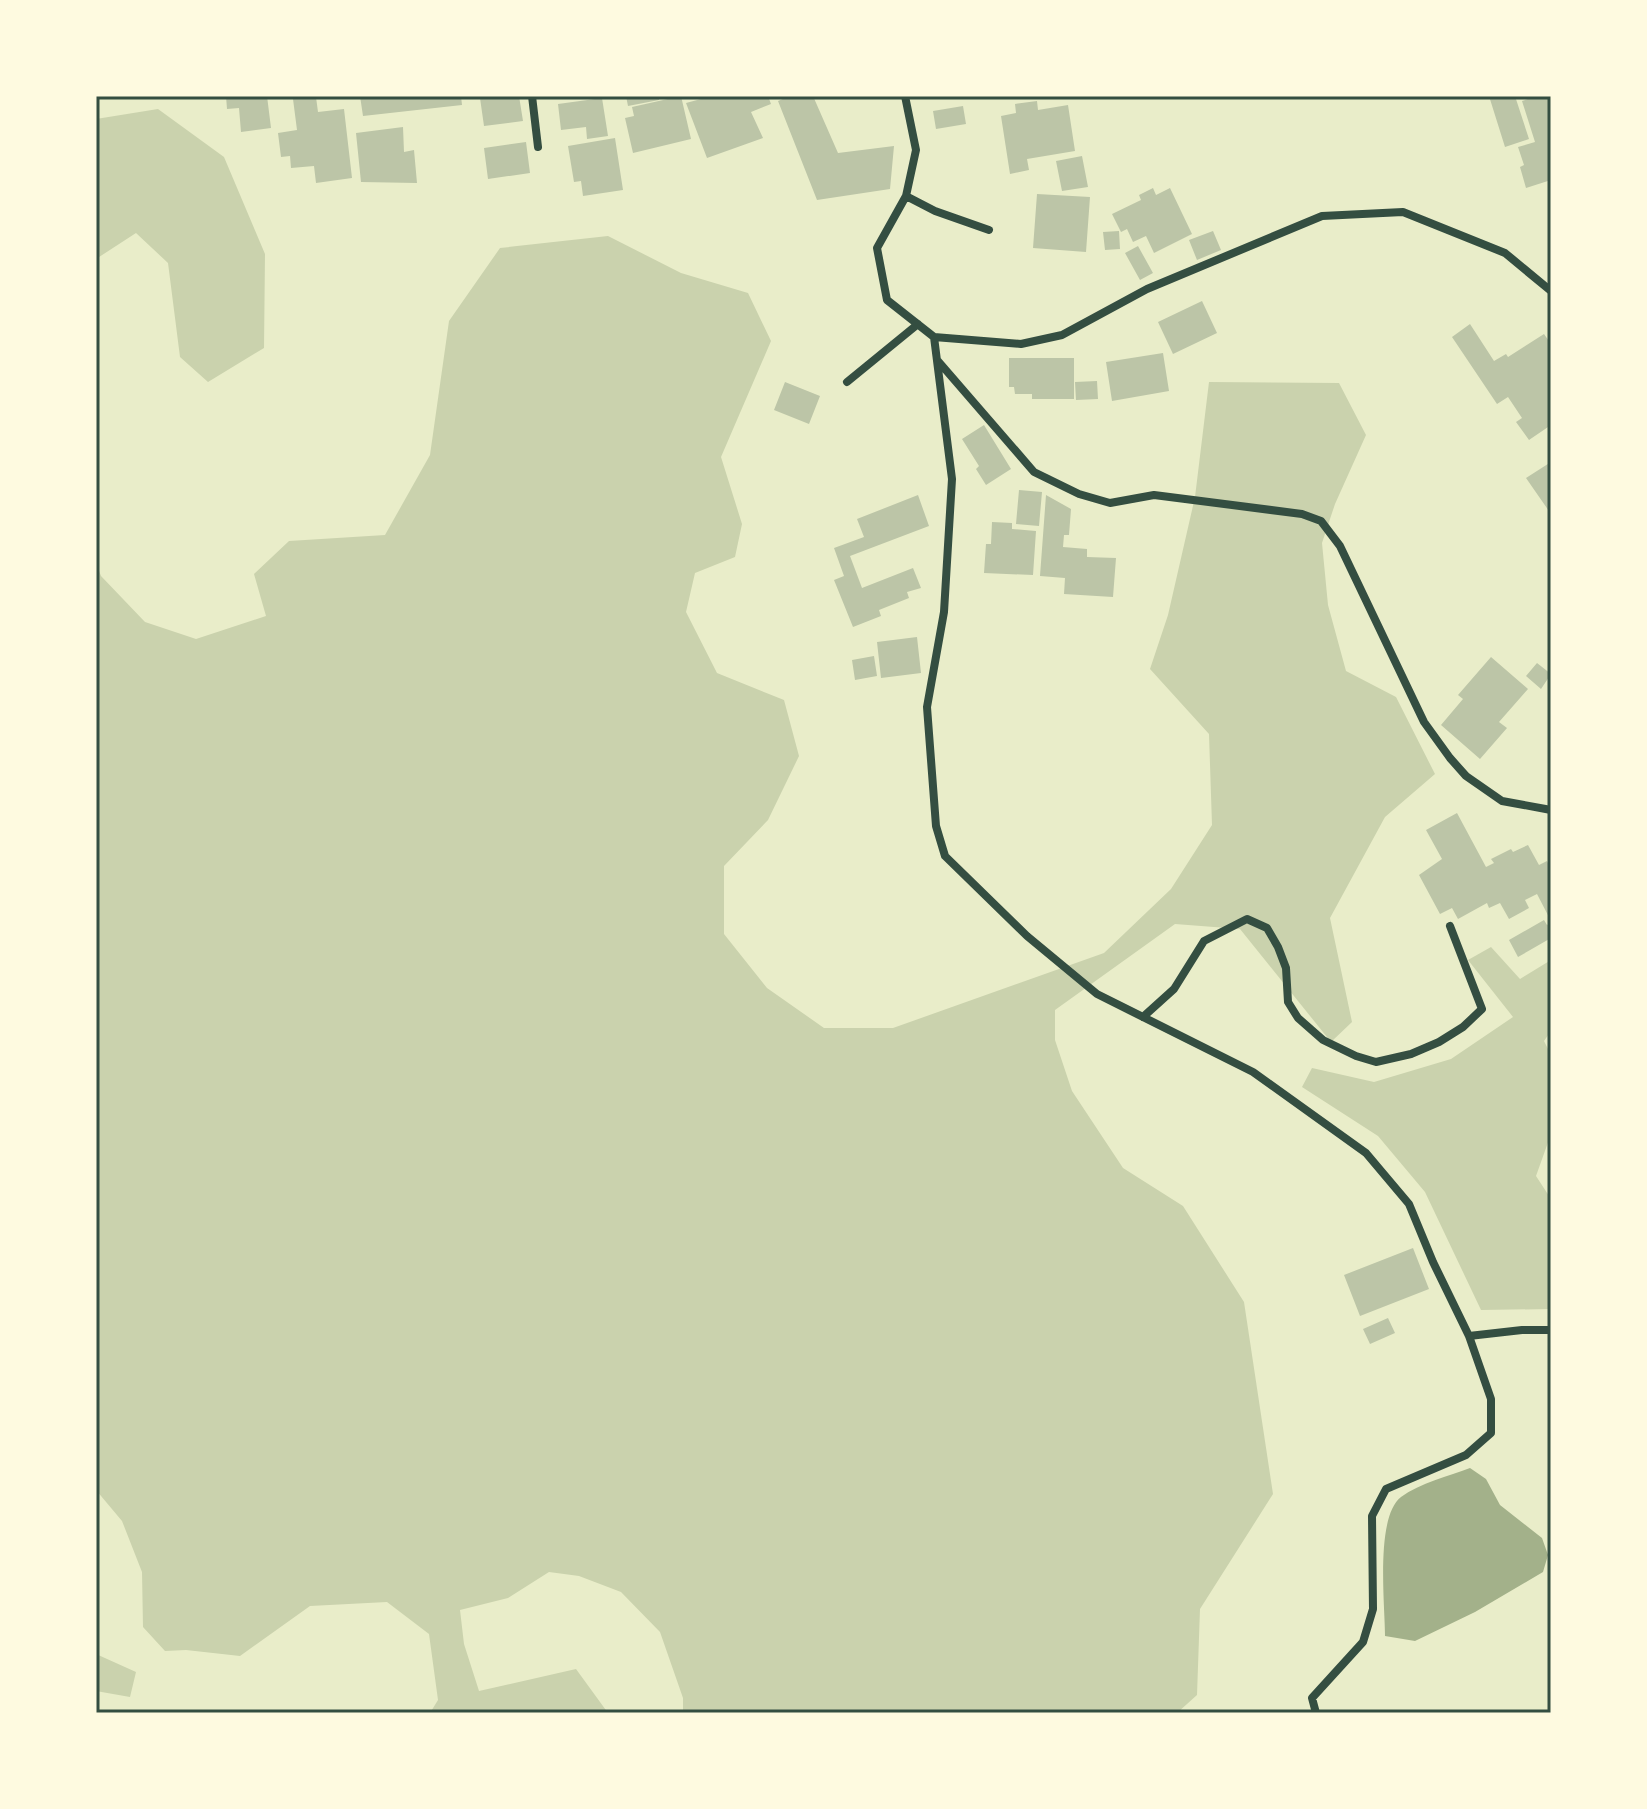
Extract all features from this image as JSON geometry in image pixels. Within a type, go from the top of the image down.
[{"type":"street","points":[[532,96],[538,147]]},
{"type":"street","points":[[905,96],[916,150],[906,196],[877,248],[887,300],[934,337],[982,338],[1021,344],[1062,335],[1147,289],[1322,216],[1403,212],[1505,253],[1551,291]]},
{"type":"street","points":[[906,196],[935,211],[989,230]]},
{"type":"street","points":[[847,382],[918,324]]},
{"type":"street","points":[[934,337],[952,479],[944,612],[927,707],[936,826],[945,856],[1027,936],[1097,994],[1253,1072],[1366,1153],[1409,1204],[1469,1336],[1491,1399],[1491,1433],[1466,1455],[1386,1489],[1372,1516],[1373,1609],[1363,1642],[1312,1698],[1316,1713]]},
{"type":"street","points":[[937,360],[1034,472],[1079,494],[1110,503],[1154,495],[1302,514],[1321,521],[1340,546],[1424,722],[1450,758],[1466,776],[1502,801],[1551,810]]},
{"type":"street","points":[[1143,1017],[1174,989],[1204,941],[1247,919],[1267,928],[1286,968],[1288,1002],[1298,1018],[1323,1040],[1376,1062],[1411,1054],[1463,1027],[1482,1009],[1450,926]]},
{"type":"street","points":[[1469,1336],[1551,1330]]},
{"type":"shaded area","points":[[158,109],[224,157],[265,254],[264,348],[208,382],[180,357],[168,263],[136,233],[96,259],[96,119]]},
{"type":"shaded area","points":[[608,236],[681,273],[748,293],[771,341],[721,457],[742,524],[735,557],[695,573],[686,612],[717,673],[784,700],[799,756],[768,820],[724,866],[724,934],[767,988],[824,1028],[893,1028],[1104,953],[1171,889],[1212,825],[1209,734],[1150,669],[1168,615],[1195,497],[1209,382],[1339,383],[1366,435],[1335,504],[1322,543],[1328,605],[1346,671],[1396,697],[1435,774],[1385,817],[1330,918],[1352,1022],[1331,1042],[1240,929],[1175,924],[1055,1010],[1055,1040],[1072,1091],[1123,1168],[1183,1206],[1244,1302],[1273,1494],[1200,1609],[1197,1695],[1177,1713],[683,1713],[683,1698],[660,1632],[621,1592],[579,1576],[549,1572],[508,1598],[460,1610],[464,1644],[479,1691],[576,1669],[608,1713],[430,1713],[438,1700],[429,1634],[387,1602],[310,1606],[240,1656],[165,1651],[143,1627],[142,1572],[122,1521],[96,1490],[96,563],[101,576],[145,622],[196,639],[266,616],[254,574],[289,541],[385,535],[430,455],[449,321],[500,248]]},
{"type":"shaded area","points":[[1491,947],[1520,979],[1551,960],[1551,1031],[1544,1041],[1551,1055],[1551,1134],[1536,1176],[1551,1199],[1551,1309],[1481,1310],[1425,1192],[1378,1136],[1302,1087],[1312,1068],[1374,1082],[1451,1059],[1513,1017],[1468,960]]},
{"type":"shaded area","points":[[1470,1468],[1486,1479],[1500,1505],[1542,1538],[1548,1555],[1543,1572],[1475,1612],[1415,1641],[1385,1636],[1383,1562],[1393,1507],[1401,1497],[1417,1488]]},
{"type":"shaded area","points":[[96,1654],[136,1672],[130,1697],[96,1691]]},
{"type":"building","points":[[226,96],[267,96],[271,128],[241,132],[239,108],[227,109]]},
{"type":"building","points":[[360,96],[461,96],[462,105],[363,116]]},
{"type":"building","points":[[519,96],[523,121],[484,126],[480,98]]},
{"type":"building","points":[[626,96],[659,96],[659,100],[628,106]]},
{"type":"building","points":[[681,96],[691,139],[633,153],[625,118],[634,116],[632,107]]},
{"type":"building","points":[[712,96],[768,96],[771,104],[751,112],[763,138],[707,158],[686,103]]},
{"type":"building","points":[[790,96],[813,96],[838,153],[894,146],[890,189],[817,200],[778,101]]},
{"type":"building","points":[[1489,96],[1515,96],[1529,139],[1505,147]]},
{"type":"building","points":[[1551,96],[1551,180],[1526,188],[1520,167],[1524,165],[1518,147],[1535,142],[1522,101]]},
{"type":"building","points":[[316,97],[318,112],[344,109],[352,178],[316,183],[314,166],[291,168],[290,156],[281,157],[278,133],[297,130],[293,99]]},
{"type":"building","points":[[602,98],[608,136],[587,139],[586,127],[561,130],[558,104]]},
{"type":"building","points":[[1037,101],[1038,110],[1068,105],[1075,151],[1027,159],[1029,170],[1010,174],[1001,116],[1016,113],[1015,104]]},
{"type":"building","points":[[963,106],[966,124],[936,129],[933,111]]},
{"type":"building","points":[[403,127],[404,152],[414,150],[417,183],[361,182],[356,133]]},
{"type":"building","points":[[615,138],[623,190],[583,196],[581,181],[574,182],[568,146]]},
{"type":"building","points":[[526,142],[530,173],[488,179],[484,148]]},
{"type":"building","points":[[1082,156],[1088,187],[1062,191],[1056,161]]},
{"type":"building","points":[[1153,188],[1156,195],[1170,188],[1192,234],[1154,253],[1146,236],[1133,242],[1127,229],[1121,232],[1112,214],[1141,200],[1139,195]]},
{"type":"building","points":[[1037,194],[1090,197],[1086,252],[1033,248]]},
{"type":"building","points":[[1119,231],[1120,249],[1105,250],[1103,232]]},
{"type":"building","points":[[1213,231],[1221,250],[1197,260],[1189,240]]},
{"type":"building","points":[[1138,246],[1153,273],[1140,280],[1125,253]]},
{"type":"building","points":[[1202,301],[1217,333],[1173,354],[1158,322]]},
{"type":"building","points":[[1470,324],[1494,361],[1506,354],[1508,357],[1544,334],[1551,344],[1551,425],[1529,440],[1516,422],[1522,418],[1508,397],[1497,404],[1452,337]]},
{"type":"building","points":[[1163,353],[1169,391],[1112,401],[1106,362]]},
{"type":"building","points":[[1009,358],[1074,358],[1074,399],[1032,399],[1032,394],[1015,394],[1014,387],[1009,387]]},
{"type":"building","points":[[1097,381],[1098,399],[1076,400],[1075,382]]},
{"type":"building","points":[[785,382],[820,396],[809,424],[774,410]]},
{"type":"building","points":[[984,425],[1011,469],[986,485],[976,469],[979,466],[962,439]]},
{"type":"building","points":[[1551,462],[1551,514],[1526,478]]},
{"type":"building","points":[[1019,490],[1042,492],[1039,526],[1016,524]]},
{"type":"building","points":[[918,495],[929,526],[850,556],[862,588],[913,568],[921,588],[907,592],[909,598],[879,610],[881,616],[853,627],[834,580],[844,576],[834,548],[864,537],[857,519]]},
{"type":"building","points":[[1046,495],[1071,509],[1069,535],[1064,535],[1063,547],[1087,549],[1087,557],[1116,558],[1113,597],[1064,594],[1065,578],[1040,576]]},
{"type":"building","points":[[992,522],[1012,523],[1012,529],[1036,531],[1033,575],[984,573],[986,544],[991,544]]},
{"type":"building","points":[[917,637],[921,673],[881,678],[877,642]]},
{"type":"building","points":[[874,656],[877,676],[855,680],[852,660]]},
{"type":"building","points":[[1491,657],[1528,689],[1499,722],[1507,728],[1480,759],[1441,725],[1463,699],[1458,695]]},
{"type":"building","points":[[1537,663],[1551,674],[1541,689],[1526,676]]},
{"type":"building","points":[[1457,813],[1486,867],[1494,863],[1491,859],[1528,845],[1539,865],[1547,861],[1551,869],[1551,921],[1537,894],[1525,900],[1529,908],[1509,919],[1500,903],[1489,908],[1487,903],[1458,919],[1452,908],[1440,914],[1419,875],[1442,859],[1426,830]]},
{"type":"building","points":[[1544,920],[1547,925],[1551,923],[1551,938],[1518,957],[1509,940]]},
{"type":"building","points":[[1413,1248],[1429,1289],[1360,1316],[1344,1275]]},
{"type":"building","points":[[1388,1318],[1395,1333],[1370,1344],[1363,1329]]}]
